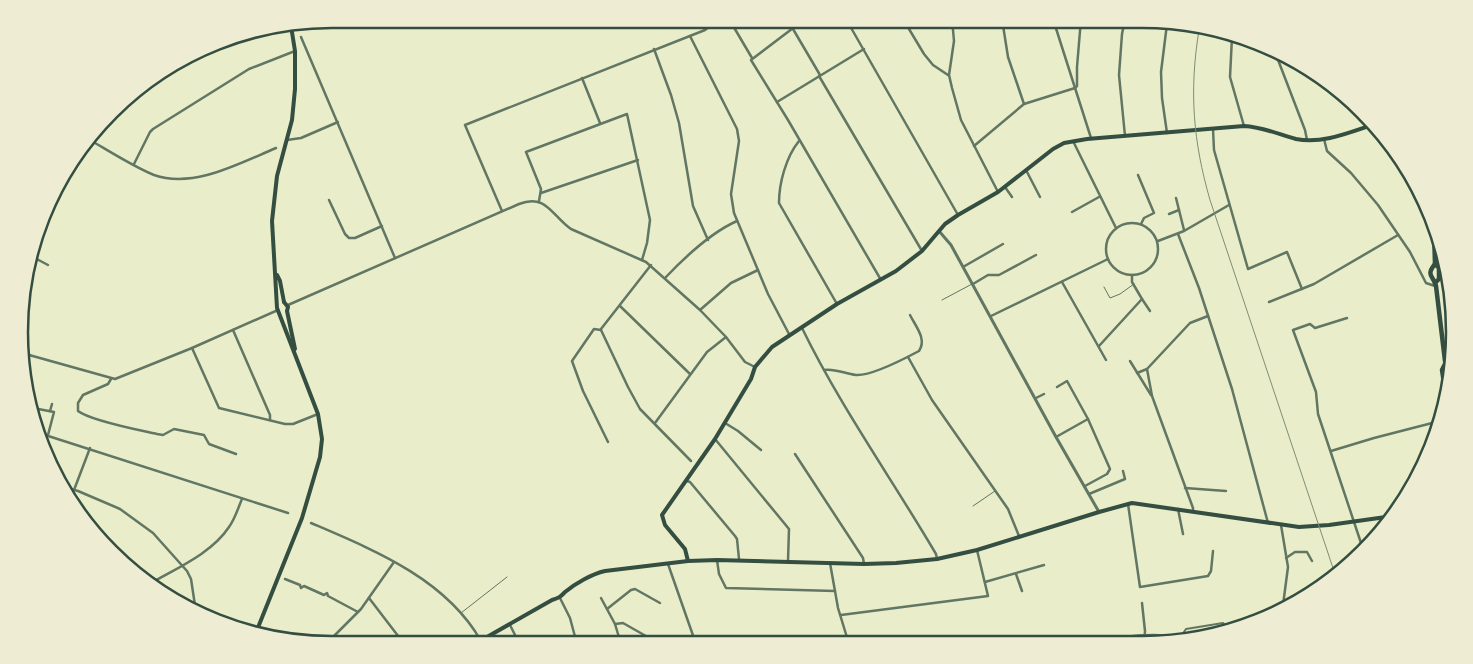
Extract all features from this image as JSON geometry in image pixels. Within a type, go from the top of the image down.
[{"type":"highway","points":[[1435,252],[1435,264],[1438,268],[1445,353]]},
{"type":"highway","points":[[1435,264],[1431,273],[1432,280],[1439,282]]},
{"type":"main road","points":[[258,627],[302,518],[320,457],[322,439],[318,414],[279,309],[272,221],[277,176],[292,120],[295,51],[292,30]]},
{"type":"main road","points":[[688,561],[685,549],[668,530],[662,518],[665,510],[715,440],[751,379],[755,367],[772,347],[837,304],[896,271],[922,251],[939,231],[958,215],[998,192],[1053,149],[1072,141],[1244,126],[1307,140],[1324,139],[1366,127]]},
{"type":"main road","points":[[276,273],[286,304],[297,361]]},
{"type":"main road","points":[[279,309],[280,303],[286,304]]},
{"type":"main road","points":[[279,309],[284,313],[287,311]]},
{"type":"main road","points":[[490,636],[552,600],[560,598],[565,592],[601,572],[688,561],[739,559],[864,564],[937,559],[978,550],[1128,504],[1142,503],[1268,524],[1306,527],[1382,518]]},
{"type":"street","points":[[502,211],[465,125],[708,28]]},
{"type":"street","points":[[733,28],[880,280]]},
{"type":"street","points":[[752,59],[793,28],[922,251]]},
{"type":"street","points":[[851,28],[958,215]]},
{"type":"street","points":[[908,28],[933,66],[949,75]]},
{"type":"street","points":[[953,28],[954,41],[949,75],[961,120],[998,192]]},
{"type":"street","points":[[1003,28],[1008,57],[1024,104]]},
{"type":"street","points":[[1056,28],[1092,139]]},
{"type":"street","points":[[974,146],[1024,104],[1078,86],[1077,67],[1081,28]]},
{"type":"street","points":[[1123,28],[1119,75],[1125,136]]},
{"type":"street","points":[[1166,29],[1161,72],[1162,98],[1167,133]]},
{"type":"street","points":[[690,36],[737,129],[739,141],[732,205],[768,294],[789,334]]},
{"type":"street","points":[[301,37],[304,49],[338,122],[396,258]]},
{"type":"street","points":[[1232,42],[1230,77],[1244,126]]},
{"type":"street","points":[[777,102],[864,49]]},
{"type":"street","points":[[654,50],[672,95],[677,114],[692,206],[708,240]]},
{"type":"street","points":[[134,164],[153,129],[249,69],[295,51]]},
{"type":"street","points":[[1278,60],[1305,130],[1307,140]]},
{"type":"street","points":[[1068,69],[1077,67]]},
{"type":"street","points":[[582,78],[600,123]]},
{"type":"street","points":[[539,201],[541,189],[526,152],[627,114],[650,220],[647,243],[642,260]]},
{"type":"street","points":[[286,140],[297,139],[338,122]]},
{"type":"street","points":[[1213,129],[1214,150],[1248,269],[1287,252],[1302,289]]},
{"type":"street","points":[[1324,139],[1327,151],[1378,205],[1404,244],[1426,283],[1439,282]]},
{"type":"street","points":[[799,141],[793,150],[784,174],[779,192],[779,203],[837,304]]},
{"type":"street","points":[[1072,141],[1116,228]]},
{"type":"street","points":[[94,142],[155,175],[169,177],[197,177],[218,172],[276,148]]},
{"type":"street","points":[[541,193],[638,160]]},
{"type":"street","points":[[1026,170],[1040,197]]},
{"type":"street","points":[[1138,176],[1154,212],[1144,218],[1141,224]]},
{"type":"street","points":[[1005,186],[1012,197]]},
{"type":"street","points":[[1072,212],[1100,197]]},
{"type":"street","points":[[1176,198],[1184,231]]},
{"type":"street","points":[[329,200],[345,234],[349,238],[355,238],[382,226]]},
{"type":"street","points":[[286,304],[502,211],[527,201],[539,201],[570,229],[651,265],[726,337],[744,362],[755,367]]},
{"type":"street","points":[[1158,241],[1184,231],[1229,205]]},
{"type":"street","points":[[1170,214],[1179,210]]},
{"type":"street","points":[[665,278],[677,265],[708,240],[728,225],[737,221]]},
{"type":"street","points":[[1130,222],[1141,224],[1150,229],[1158,241],[1158,252],[1153,264],[1142,273],[1132,275],[1118,271],[1112,266],[1106,251],[1110,235],[1116,228],[1130,222]]},
{"type":"street","points":[[939,231],[952,245],[1099,512]]},
{"type":"street","points":[[1178,234],[1208,316],[1239,415],[1268,524]]},
{"type":"street","points":[[1269,302],[1328,277],[1363,254],[1375,250],[1398,235]]},
{"type":"street","points":[[963,266],[1003,244]]},
{"type":"street","points":[[973,284],[988,275],[999,276],[1036,255]]},
{"type":"street","points":[[36,259],[48,265]]},
{"type":"street","points":[[991,316],[1108,259]]},
{"type":"street","points":[[601,330],[651,265]]},
{"type":"street","points":[[700,310],[731,283],[758,270]]},
{"type":"street","points":[[1132,275],[1134,284],[1150,311]]},
{"type":"street","points":[[1062,282],[1106,360]]},
{"type":"street","points":[[1099,346],[1142,299]]},
{"type":"street","points":[[620,306],[690,374]]},
{"type":"street","points":[[28,355],[111,379],[120,378],[279,309]]},
{"type":"street","points":[[824,370],[830,369],[852,374],[865,374],[919,351],[923,342],[910,315]]},
{"type":"street","points":[[1137,373],[1148,369],[1190,323],[1208,316]]},
{"type":"street","points":[[1347,318],[1315,328],[1310,324],[1293,330],[1316,392],[1318,414],[1361,542]]},
{"type":"street","points":[[801,327],[824,370],[936,554],[937,559]]},
{"type":"street","points":[[601,330],[594,329],[572,361],[583,391],[608,442]]},
{"type":"street","points":[[233,330],[270,415],[270,420]]},
{"type":"street","points":[[601,330],[640,409],[691,461]]},
{"type":"street","points":[[655,423],[707,352],[726,337]]},
{"type":"street","points":[[192,348],[219,408],[285,424],[293,424],[318,414]]},
{"type":"street","points":[[908,357],[932,400],[1008,510],[1020,537]]},
{"type":"street","points":[[1130,361],[1152,396]]},
{"type":"street","points":[[1148,369],[1152,396],[1193,512]]},
{"type":"street","points":[[111,379],[108,384],[83,395],[78,403],[78,409],[83,415],[162,435],[174,429],[204,435],[209,444],[236,454]]},
{"type":"street","points":[[1057,387],[1067,381],[1088,419],[1110,470],[1107,474],[1085,486]]},
{"type":"street","points":[[1036,398],[1044,394]]},
{"type":"street","points":[[50,411],[52,404]]},
{"type":"street","points":[[37,409],[54,412],[48,435],[288,513]]},
{"type":"street","points":[[1056,437],[1088,419]]},
{"type":"street","points":[[725,423],[761,450]]},
{"type":"street","points":[[1331,451],[1365,440],[1431,423]]},
{"type":"street","points":[[715,440],[789,529],[788,561]]},
{"type":"street","points":[[90,448],[73,490],[120,509],[153,533],[191,579],[195,604]]},
{"type":"street","points":[[795,454],[863,558],[864,564]]},
{"type":"street","points":[[1089,494],[1125,479],[1122,471]]},
{"type":"street","points":[[687,480],[737,539],[739,559]]},
{"type":"street","points":[[1185,488],[1226,491]]},
{"type":"street","points":[[156,580],[195,557],[220,538],[229,528],[242,499]]},
{"type":"street","points":[[1128,504],[1140,588],[1208,576],[1211,571],[1213,551]]},
{"type":"street","points":[[1178,509],[1182,534]]},
{"type":"street","points":[[311,524],[394,562],[447,599],[462,613],[478,636]]},
{"type":"street","points":[[1280,525],[1288,567],[1283,601]]},
{"type":"street","points":[[841,615],[988,596],[978,550]]},
{"type":"street","points":[[1286,558],[1301,551],[1307,552],[1312,561]]},
{"type":"street","points":[[717,560],[719,574],[726,588],[835,592]]},
{"type":"street","points":[[334,636],[358,612],[394,562]]},
{"type":"street","points":[[830,563],[835,592],[847,636]]},
{"type":"street","points":[[668,564],[693,636]]},
{"type":"street","points":[[985,582],[1044,565]]},
{"type":"street","points":[[1016,574],[1022,591]]},
{"type":"street","points":[[284,579],[300,585],[301,588],[304,586],[324,595],[327,593],[328,596],[358,612]]},
{"type":"street","points":[[607,609],[631,590],[635,590],[660,603]]},
{"type":"street","points":[[369,598],[398,636]]},
{"type":"street","points":[[560,598],[570,618],[575,636]]},
{"type":"street","points":[[601,598],[615,624],[619,636]]},
{"type":"street","points":[[1142,603],[1145,634]]},
{"type":"street","points":[[1183,634],[1186,629],[1196,626],[1223,622],[1225,624]]},
{"type":"street","points":[[615,624],[623,623],[646,636]]},
{"type":"street","points":[[510,625],[516,636]]},
{"type":"street","points":[[1132,636],[1145,634],[1162,636]]},
{"type":"lane","points":[[942,300],[973,284]]},
{"type":"lane","points":[[1104,288],[1110,298],[1120,294],[1134,284]]},
{"type":"lane","points":[[691,461],[697,466]]},
{"type":"lane","points":[[973,506],[995,490]]},
{"type":"lane","points":[[462,613],[507,577]]},
{"type":"railway","points":[[1199,33],[1194,74],[1194,116],[1204,178],[1333,568]]}]
